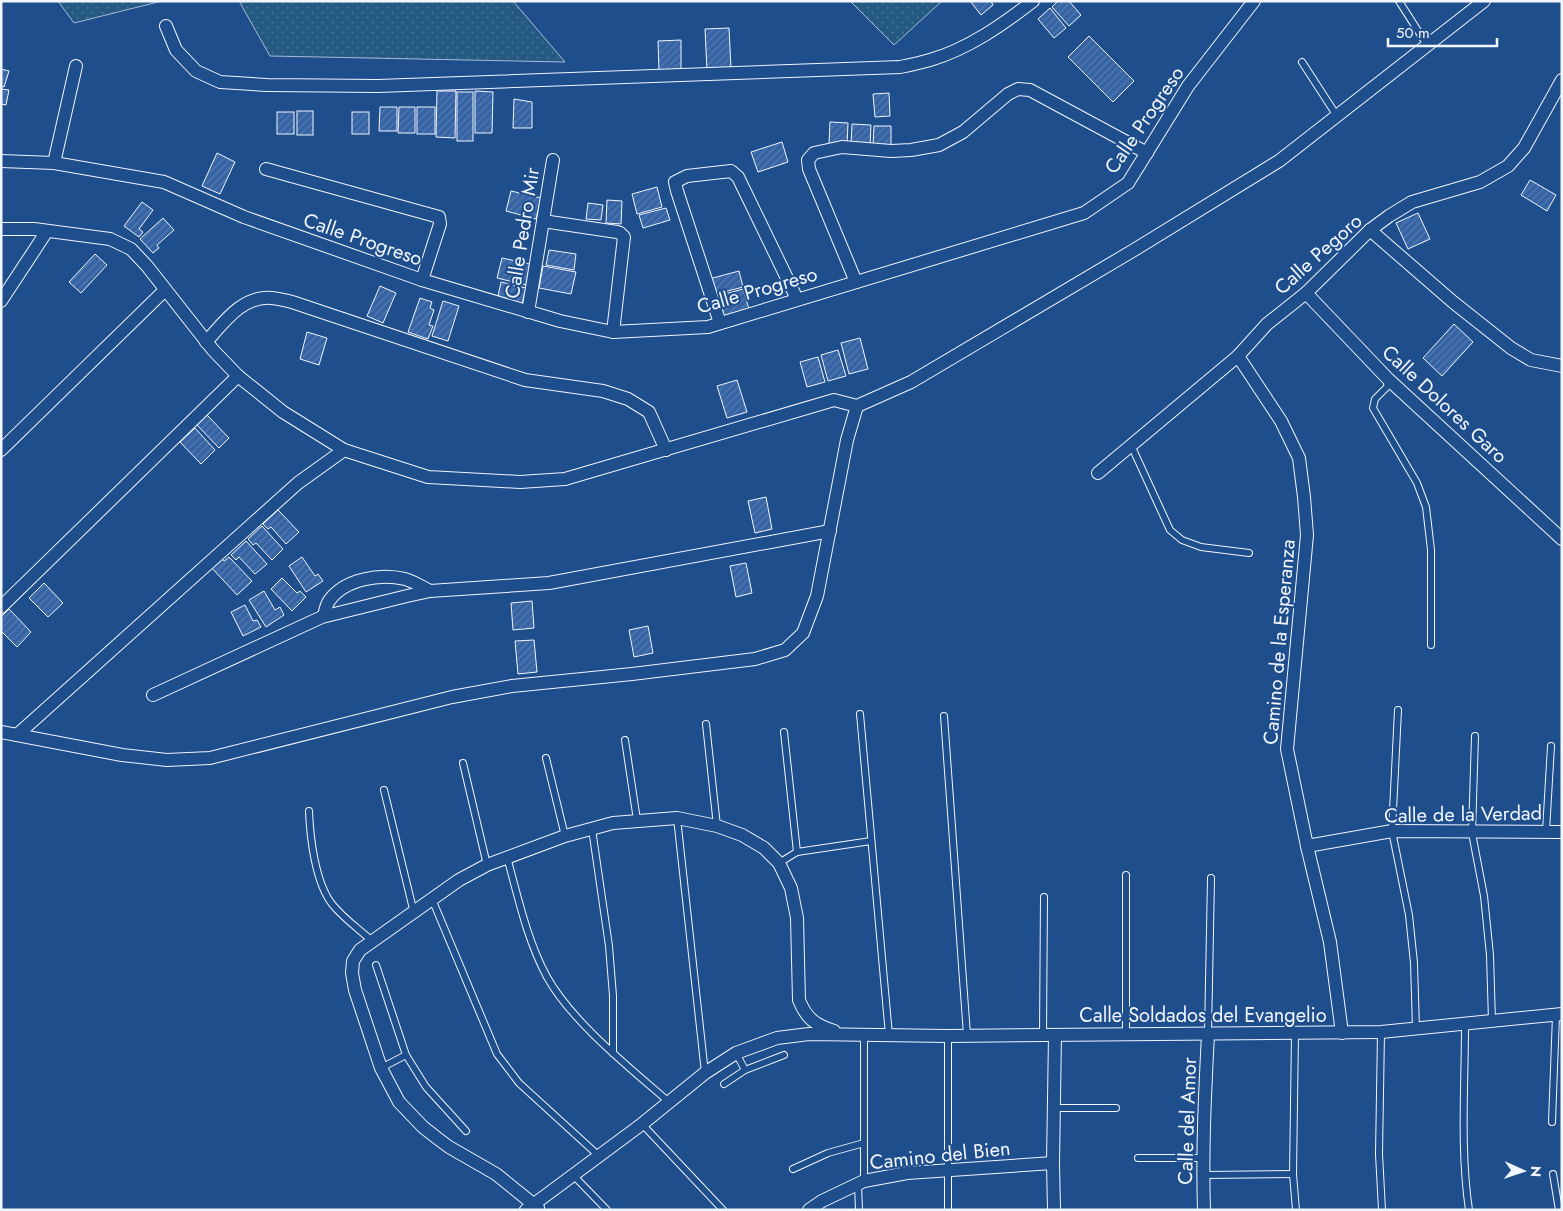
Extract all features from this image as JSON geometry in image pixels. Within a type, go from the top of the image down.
[{"type":"street","points":[[166,26],[176,50],[196,71],[220,82],[267,85],[378,86],[900,67],[930,60],[969,44],[1003,24],[1033,1]]},
{"type":"street","name":"Calle Progreso","points":[[1,161],[54,163],[164,182],[244,217],[422,280],[560,321],[613,332],[708,327],[1084,213],[1128,183],[1188,86],[1254,1]]},
{"type":"street","points":[[1,229],[47,231],[110,239],[131,249],[206,342],[238,376],[283,412],[344,450],[428,477],[520,482],[565,479],[834,400],[857,406],[911,382],[1134,250],[1279,161],[1484,1]]},
{"type":"street","points":[[54,163],[76,66]]},
{"type":"street","name":"Calle Pegoro","points":[[1098,473],[1238,356],[1267,324],[1306,293],[1370,230],[1412,202],[1480,182],[1508,166],[1524,148],[1562,80]]},
{"type":"street","points":[[856,282],[809,169],[808,160],[814,153],[842,147],[891,151],[939,145],[963,132],[1008,94],[1018,89],[1030,90],[1147,153]]},
{"type":"street","name":"Calle Pedro Mir","points":[[528,312],[553,160]]},
{"type":"street","points":[[266,169],[439,217],[440,224],[422,280]]},
{"type":"street","points":[[720,323],[677,191],[676,182],[687,176],[731,171],[738,177],[797,299]]},
{"type":"street","points":[[543,221],[617,232],[624,237],[613,332]]},
{"type":"street","points":[[1370,230],[1453,302],[1511,348],[1531,360],[1562,366]]},
{"type":"street","points":[[1,301],[47,231]]},
{"type":"street","points":[[1,450],[165,290]]},
{"type":"street","name":"Calle Dolores Garo","points":[[1306,293],[1388,379],[1562,539]]},
{"type":"street","points":[[206,342],[235,310],[252,300],[271,298],[292,302],[524,380],[603,391],[628,399],[649,412],[666,450]]},
{"type":"street","name":"Camino de la Esperanza","points":[[1238,356],[1281,422],[1299,458],[1307,535],[1287,749],[1307,846],[1330,942],[1342,1033]]},
{"type":"street","points":[[1,607],[238,376]]},
{"type":"street","points":[[1,732],[122,755],[167,760],[210,758],[452,697],[512,686],[755,659],[785,650],[803,633],[817,596],[847,440],[857,406]]},
{"type":"street","points":[[17,735],[298,483],[344,450]]},
{"type":"street","points":[[152,694],[324,616],[430,591],[549,583],[830,531]]},
{"type":"street","points":[[324,616],[328,602],[336,593],[344,587],[366,579],[384,576],[406,579],[430,591]]},
{"type":"street","points":[[533,1208],[496,1174],[449,1147],[423,1127],[399,1102],[381,1068],[355,990],[352,973],[353,960],[360,950],[459,880],[507,857],[565,836],[613,823],[677,818],[717,826],[742,835],[764,848],[779,863],[791,888],[797,918],[799,1000],[804,1013],[825,1028],[843,1034]]},
{"type":"street","name":"Calle de la Verdad","points":[[1307,846],[1392,831],[1472,833],[1562,832]]},
{"type":"street","name":"Calle Soldados del Evangelio","points":[[533,1208],[705,1073],[736,1053],[777,1038],[809,1034],[967,1036],[1381,1032],[1466,1025],[1559,1014]]},
{"type":"street","name":"Calle del Amor","points":[[1204,1210],[1203,1158],[1208,1034]]},
{"type":"street","points":[[1049,1035],[1054,1108],[1054,1210]]},
{"type":"street","name":"Camino del Bien","points":[[809,1210],[822,1201],[861,1182],[907,1173],[1053,1163]]},
{"type":"lane","points":[[1400,1],[1427,45]]},
{"type":"lane","points":[[1302,62],[1337,116]]},
{"type":"lane","points":[[1388,379],[1387,388],[1375,399],[1373,408],[1417,483],[1426,507],[1431,550],[1431,646]]},
{"type":"lane","points":[[1131,445],[1170,530],[1182,540],[1201,547],[1249,553]]},
{"type":"lane","points":[[1398,710],[1392,831],[1409,915],[1414,963],[1416,1029]]},
{"type":"lane","points":[[860,714],[889,1035]]},
{"type":"lane","points":[[944,716],[967,1036]]},
{"type":"lane","points":[[706,724],[717,826]]},
{"type":"lane","points":[[784,732],[797,852]]},
{"type":"lane","points":[[1475,736],[1472,833],[1484,896],[1490,955],[1492,1021]]},
{"type":"lane","points":[[625,740],[637,820]]},
{"type":"lane","points":[[1546,831],[1551,746]]},
{"type":"lane","points":[[546,758],[565,836]]},
{"type":"lane","points":[[463,763],[487,865]]},
{"type":"lane","points":[[384,790],[414,913]]},
{"type":"lane","points":[[309,811],[310,833],[317,869],[331,903],[372,941]]},
{"type":"lane","points":[[677,818],[705,1073]]},
{"type":"lane","points":[[592,829],[609,946],[614,996],[613,1053]]},
{"type":"lane","points":[[779,863],[797,852],[871,841]]},
{"type":"lane","points":[[507,857],[531,940],[547,977],[570,1010],[613,1053],[669,1102]]},
{"type":"lane","points":[[1126,876],[1126,1035]]},
{"type":"lane","points":[[1208,1034],[1211,878]]},
{"type":"lane","points":[[1044,897],[1049,1035]]},
{"type":"lane","points":[[432,899],[498,1054],[520,1083],[599,1156]]},
{"type":"lane","points":[[376,965],[406,1055],[426,1087],[466,1131]]},
{"type":"lane","points":[[1552,1122],[1559,1014]]},
{"type":"lane","points":[[1466,1025],[1464,1120],[1467,1195],[1470,1210]]},
{"type":"lane","points":[[1381,1032],[1379,1144],[1382,1210]]},
{"type":"lane","points":[[859,1210],[864,1143],[864,1034]]},
{"type":"lane","points":[[1295,1034],[1293,1174],[1296,1210]]},
{"type":"lane","points":[[948,1036],[948,1210]]},
{"type":"lane","points":[[736,1053],[745,1070]]},
{"type":"lane","points":[[381,1068],[406,1055]]},
{"type":"lane","points":[[724,1084],[745,1070],[784,1056]]},
{"type":"lane","points":[[1054,1108],[1116,1108]]},
{"type":"lane","points":[[642,1124],[723,1210]]},
{"type":"lane","points":[[793,1169],[828,1153],[864,1143]]},
{"type":"lane","points":[[1138,1158],[1203,1158]]},
{"type":"lane","points":[[1203,1175],[1293,1174]]},
{"type":"lane","points":[[1553,1174],[1559,1210]]},
{"type":"lane","points":[[573,1175],[607,1210]]},
{"type":"shaded area","points":[[58,1],[162,1],[74,23]]},
{"type":"shaded area","points":[[239,1],[513,1],[565,62],[270,56]]},
{"type":"shaded area","points":[[850,1],[942,1],[894,45]]},
{"type":"building","points":[[970,1],[991,1],[993,5],[981,15]]},
{"type":"building","points":[[1058,1],[1069,1],[1081,15],[1069,26],[1052,7]]},
{"type":"building","points":[[1050,8],[1066,28],[1054,38],[1038,19]]},
{"type":"building","points":[[729,28],[731,69],[707,70],[705,29]]},
{"type":"building","points":[[1089,36],[1134,81],[1113,102],[1068,57]]},
{"type":"building","points":[[681,40],[681,70],[659,70],[658,41]]},
{"type":"building","points":[[1,69],[9,71],[4,87],[1,86]]},
{"type":"building","points":[[1,89],[9,90],[6,105],[1,104]]},
{"type":"building","points":[[437,91],[456,91],[455,138],[436,137]]},
{"type":"building","points":[[475,91],[493,92],[492,133],[475,133]]},
{"type":"building","points":[[457,92],[473,92],[473,141],[457,141]]},
{"type":"building","points":[[889,93],[890,116],[875,117],[873,94]]},
{"type":"building","points":[[514,99],[532,102],[532,128],[513,128]]},
{"type":"building","points":[[380,107],[397,107],[397,131],[379,131]]},
{"type":"building","points":[[399,107],[415,107],[415,133],[398,133]]},
{"type":"building","points":[[417,107],[435,107],[435,134],[417,134]]},
{"type":"building","points":[[297,111],[313,111],[313,135],[297,135]]},
{"type":"building","points":[[277,112],[294,112],[294,134],[277,134]]},
{"type":"building","points":[[352,112],[369,112],[369,134],[352,134]]},
{"type":"building","points":[[830,122],[848,123],[847,145],[829,144]]},
{"type":"building","points":[[852,124],[871,125],[870,146],[851,145]]},
{"type":"building","points":[[874,126],[891,126],[891,148],[873,147]]},
{"type":"building","points":[[782,142],[788,162],[758,172],[751,152]]},
{"type":"building","points":[[217,153],[235,162],[220,194],[202,186]]},
{"type":"building","points":[[1530,180],[1556,195],[1547,211],[1521,195]]},
{"type":"building","points":[[657,187],[662,207],[637,214],[632,194]]},
{"type":"building","points":[[511,191],[541,198],[536,219],[506,211]]},
{"type":"building","points":[[607,200],[622,201],[621,224],[606,223]]},
{"type":"building","points":[[142,202],[153,210],[139,229],[143,232],[139,237],[124,226]]},
{"type":"building","points":[[588,203],[603,205],[601,220],[586,219]]},
{"type":"building","points":[[666,208],[670,220],[643,228],[639,215]]},
{"type":"building","points":[[1418,213],[1430,239],[1408,249],[1396,223]]},
{"type":"building","points":[[163,218],[174,230],[157,245],[159,248],[153,253],[140,239]]},
{"type":"building","points":[[549,250],[576,254],[574,270],[546,265]]},
{"type":"building","points":[[95,254],[107,265],[81,293],[69,282]]},
{"type":"building","points":[[502,258],[530,264],[526,285],[497,278]]},
{"type":"building","points":[[543,266],[576,272],[571,294],[539,288]]},
{"type":"building","points":[[739,271],[743,287],[713,295],[709,279]]},
{"type":"building","points":[[501,282],[526,288],[521,307],[497,301]]},
{"type":"building","points":[[380,286],[396,293],[383,323],[367,316]]},
{"type":"building","points":[[743,289],[749,309],[720,318],[714,297]]},
{"type":"building","points":[[420,298],[432,302],[430,308],[434,310],[429,325],[433,326],[428,339],[408,332]]},
{"type":"building","points":[[443,301],[459,306],[448,341],[432,336]]},
{"type":"building","points":[[1454,324],[1473,342],[1442,376],[1423,358]]},
{"type":"building","points":[[307,332],[327,338],[319,365],[300,359]]},
{"type":"building","points":[[860,338],[868,369],[849,374],[841,343]]},
{"type":"building","points":[[838,350],[846,376],[828,381],[821,355]]},
{"type":"building","points":[[818,357],[825,382],[807,387],[800,362]]},
{"type":"building","points":[[737,380],[747,412],[727,418],[717,386]]},
{"type":"building","points":[[207,415],[229,438],[219,448],[197,425]]},
{"type":"building","points":[[195,428],[215,450],[201,464],[180,442]]},
{"type":"building","points":[[766,497],[772,529],[755,533],[748,501]]},
{"type":"building","points":[[278,510],[299,532],[286,544],[271,527],[268,529],[263,524]]},
{"type":"building","points":[[262,526],[283,549],[272,560],[256,543],[253,545],[248,539]]},
{"type":"building","points":[[246,541],[267,564],[255,574],[239,557],[236,560],[231,555]]},
{"type":"building","points":[[220,556],[224,561],[229,557],[252,581],[237,595],[210,566]]},
{"type":"building","points":[[302,557],[315,576],[318,574],[323,581],[306,592],[289,566]]},
{"type":"building","points":[[746,563],[752,593],[736,597],[730,566]]},
{"type":"building","points":[[282,578],[297,593],[300,591],[306,597],[292,611],[271,589]]},
{"type":"building","points":[[44,583],[63,603],[48,617],[29,598]]},
{"type":"building","points":[[264,591],[275,610],[280,607],[284,615],[266,627],[249,600]]},
{"type":"building","points":[[532,601],[534,628],[513,630],[511,603]]},
{"type":"building","points":[[245,605],[253,621],[257,620],[261,627],[243,636],[231,612]]},
{"type":"building","points":[[9,609],[31,632],[17,647],[1,631],[1,617]]},
{"type":"building","points":[[648,626],[653,653],[634,657],[629,630]]},
{"type":"building","points":[[534,640],[537,672],[518,674],[515,641]]}]
